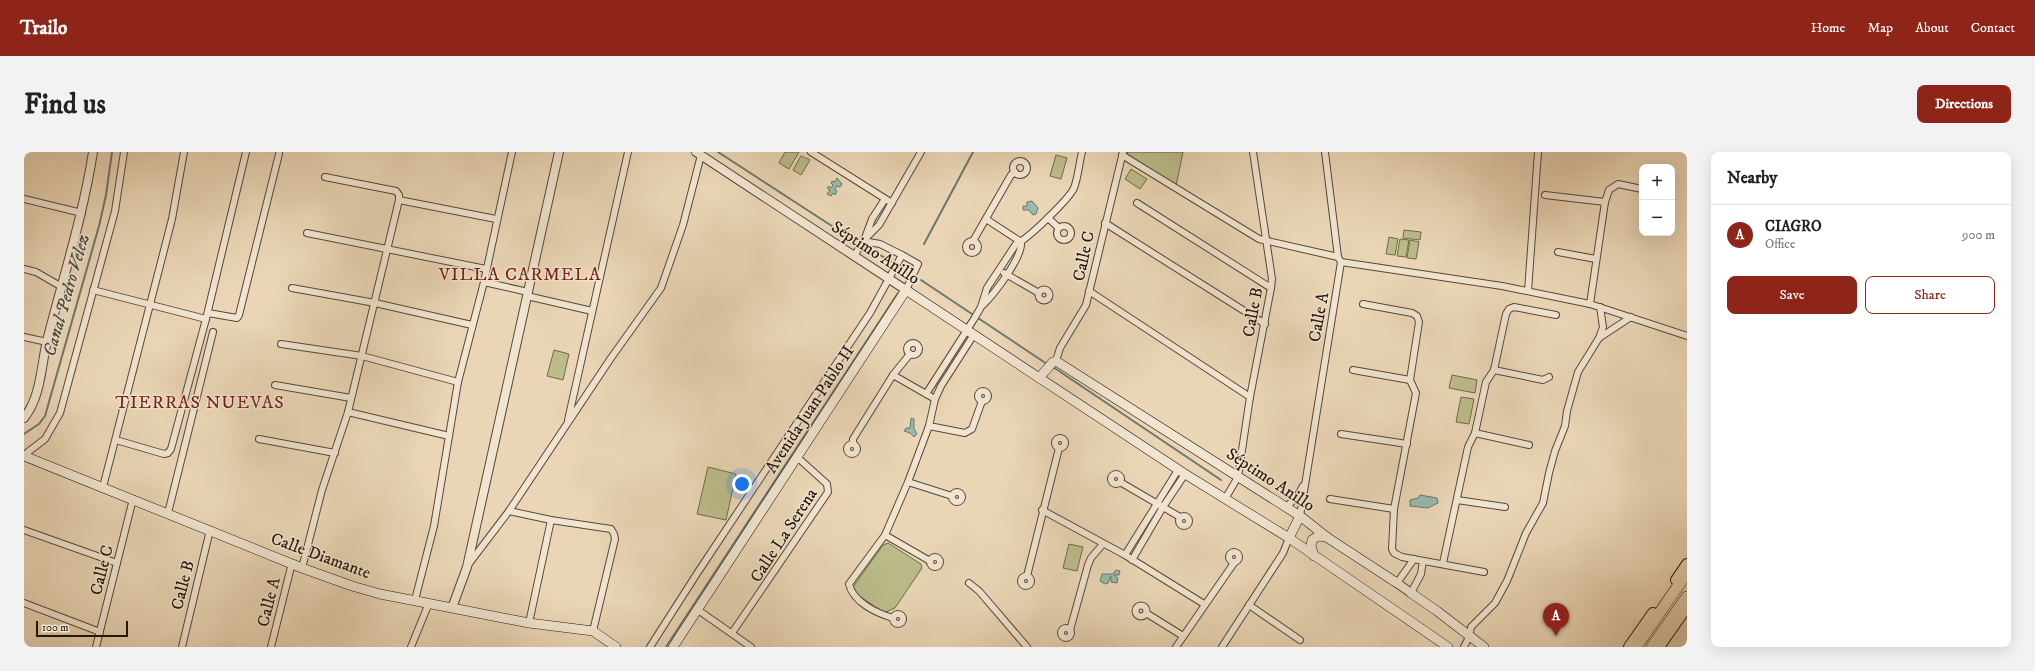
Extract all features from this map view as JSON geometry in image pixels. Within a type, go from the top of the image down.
[{"type":"highway","points":[[1636,647],[1687,573]]},
{"type":"highway","points":[[1652,647],[1687,597]]},
{"type":"main road","name":"Séptimo Anillo","points":[[906,290],[969,333],[1182,472],[1290,538],[1448,647]]},
{"type":"main road","name":"Avenida Juan Pablo II","points":[[673,647],[906,290]]},
{"type":"main road","name":"Séptimo Anillo","points":[[1052,363],[1286,507],[1328,538],[1397,583]]},
{"type":"main road","points":[[1039,378],[1052,363]]},
{"type":"main road","name":"Calle Diamante","points":[[24,455],[302,568],[352,586],[380,594],[529,623],[593,631],[616,647]]},
{"type":"main road","points":[[1290,538],[1300,516]]},
{"type":"main road","points":[[1314,556],[1311,546],[1314,538],[1318,536],[1328,538]]},
{"type":"main road","points":[[1629,647],[1687,564]]},
{"type":"main road","name":"Séptimo Anillo","points":[[1412,593],[1484,647]]},
{"type":"main road","points":[[1659,647],[1687,607]]},
{"type":"street","points":[[24,418],[30,411],[34,400],[47,342],[82,213],[93,152]]},
{"type":"street","points":[[24,455],[45,439],[60,414],[115,211],[124,152]]},
{"type":"street","points":[[103,487],[172,220],[184,152]]},
{"type":"street","points":[[116,440],[164,454],[168,453],[171,449],[207,316],[246,152]]},
{"type":"street","points":[[415,600],[434,526],[458,382],[484,282],[496,219],[512,152]]},
{"type":"street","points":[[452,608],[467,567],[559,152]]},
{"type":"street","points":[[568,424],[628,152]]},
{"type":"street","points":[[810,152],[892,203]]},
{"type":"street","points":[[864,240],[876,229],[920,152]]},
{"type":"street","points":[[893,618],[877,612],[852,594],[849,584],[885,535],[908,482],[929,426],[935,400],[969,333],[980,309],[987,288],[998,269],[1016,244],[1022,242],[1048,218],[1073,190],[1082,152]]},
{"type":"street","name":"Calle B","points":[[1238,477],[1250,397],[1265,324],[1272,279],[1253,152]]},
{"type":"street","name":"Calle A","points":[[1300,516],[1304,492],[1303,486],[1340,260],[1325,152]]},
{"type":"street","points":[[1528,291],[1538,152]]},
{"type":"street","points":[[1123,153],[1253,236],[1266,241],[1340,260],[1528,291],[1590,304],[1687,336]]},
{"type":"street","name":"Calle C","points":[[1052,363],[1083,312],[1123,153]]},
{"type":"street","points":[[93,290],[207,316],[237,318],[240,315],[279,154]]},
{"type":"street","points":[[467,567],[509,511],[611,358],[661,288],[683,225],[699,154]]},
{"type":"street","name":"Séptimo Anillo","points":[[699,154],[906,290]]},
{"type":"street","points":[[974,241],[1011,175],[1015,172]]},
{"type":"street","points":[[302,568],[322,490],[348,412],[399,200],[399,195],[396,191],[325,177]]},
{"type":"street","points":[[1590,304],[1605,202],[1609,190],[1618,184],[1639,188]]},
{"type":"street","points":[[1545,195],[1605,202]]},
{"type":"street","points":[[24,198],[82,213]]},
{"type":"street","points":[[854,256],[864,240],[872,219],[884,199]]},
{"type":"street","points":[[399,200],[496,219]]},
{"type":"street","points":[[1137,203],[1271,288]]},
{"type":"street","points":[[1048,218],[1059,228]]},
{"type":"street","points":[[986,219],[1022,242]]},
{"type":"street","points":[[1105,222],[1265,324]]},
{"type":"street","points":[[307,233],[388,248],[486,269]]},
{"type":"street","points":[[864,240],[880,244],[918,264],[906,290]]},
{"type":"street","points":[[980,309],[995,292],[1006,275],[1022,248],[1022,242]]},
{"type":"street","points":[[1558,252],[1596,259]]},
{"type":"street","points":[[650,647],[702,565],[870,314],[902,255]]},
{"type":"street","points":[[24,269],[36,272],[62,287]]},
{"type":"street","points":[[998,269],[1039,293]]},
{"type":"street","points":[[484,282],[592,311]]},
{"type":"street","points":[[292,288],[375,303],[472,325]]},
{"type":"street","points":[[1089,292],[1250,397]]},
{"type":"street","points":[[1363,304],[1412,313],[1418,318],[1419,322],[1410,380],[1416,393],[1394,509],[1392,549],[1398,555],[1484,572]]},
{"type":"street","points":[[1464,647],[1474,623],[1495,603],[1507,581],[1526,533],[1543,503],[1555,450],[1565,426],[1574,382],[1585,359],[1599,338],[1603,327],[1600,307]]},
{"type":"street","points":[[1443,564],[1468,447],[1474,433],[1486,382],[1494,370],[1504,322],[1509,309],[1519,308],[1556,315]]},
{"type":"street","points":[[1599,338],[1631,317]]},
{"type":"street","points":[[168,513],[213,332]]},
{"type":"street","points":[[926,394],[969,333]]},
{"type":"street","points":[[24,337],[47,342]]},
{"type":"street","points":[[280,344],[362,356],[458,382]]},
{"type":"street","points":[[853,444],[853,439],[893,374],[910,354]]},
{"type":"street","points":[[1353,370],[1410,380]]},
{"type":"street","points":[[1494,370],[1543,380],[1549,377]]},
{"type":"street","points":[[893,374],[935,400]]},
{"type":"street","points":[[275,385],[351,398]]},
{"type":"street","points":[[929,426],[965,433],[969,432],[972,429],[982,401]]},
{"type":"street","points":[[348,412],[449,436]]},
{"type":"street","points":[[1474,433],[1529,445]]},
{"type":"street","points":[[1341,434],[1406,444]]},
{"type":"street","points":[[260,439],[335,453]]},
{"type":"street","points":[[1027,576],[1042,510],[1059,448]]},
{"type":"street","name":"Calle La Serena","points":[[732,633],[828,492],[827,484],[797,456]]},
{"type":"street","points":[[1125,555],[1156,503],[1182,472]]},
{"type":"street","points":[[1132,560],[1182,472]]},
{"type":"street","points":[[1226,498],[1238,477]]},
{"type":"street","points":[[908,482],[952,496]]},
{"type":"street","points":[[1120,482],[1180,517]]},
{"type":"street","points":[[1286,507],[1297,497],[1303,486]]},
{"type":"street","name":"Calle C","points":[[96,647],[133,499]]},
{"type":"street","points":[[1330,499],[1394,509]]},
{"type":"street","points":[[1457,500],[1505,508]]},
{"type":"street","points":[[1042,510],[1125,555],[1204,604]]},
{"type":"street","points":[[509,511],[551,520],[611,529],[615,539],[593,631]]},
{"type":"street","points":[[529,623],[551,520]]},
{"type":"street","points":[[24,530],[117,563]]},
{"type":"street","name":"Calle B","points":[[182,647],[210,530]]},
{"type":"street","points":[[885,535],[930,561]]},
{"type":"street","points":[[1222,647],[1283,553],[1290,538]]},
{"type":"street","points":[[1070,630],[1088,565],[1091,558],[1103,544]]},
{"type":"street","points":[[1397,583],[1414,559]]},
{"type":"street","points":[[1412,593],[1421,574],[1423,561]]},
{"type":"street","points":[[1176,647],[1234,562]]},
{"type":"street","name":"Calle A","points":[[271,647],[292,563]]},
{"type":"street","points":[[970,583],[979,591],[1027,647]]},
{"type":"street","name":"Séptimo Anillo","points":[[1397,583],[1412,593]]},
{"type":"street","points":[[24,602],[100,632]]},
{"type":"street","points":[[411,647],[429,603]]},
{"type":"street","points":[[1249,605],[1300,640]]},
{"type":"street","points":[[698,610],[751,647]]},
{"type":"street","points":[[1146,613],[1184,636]]},
{"type":"green space","points":[[785,152],[799,152],[789,169],[779,163]]},
{"type":"green space","points":[[1128,152],[1183,152],[1176,186],[1127,154]]},
{"type":"green space","points":[[1056,155],[1067,158],[1061,179],[1050,176]]},
{"type":"green space","points":[[801,156],[810,160],[801,175],[793,170]]},
{"type":"green space","points":[[1131,169],[1147,179],[1140,189],[1125,179]]},
{"type":"green space","points":[[1404,230],[1421,232],[1420,240],[1403,238]]},
{"type":"green space","points":[[1389,237],[1398,239],[1395,255],[1386,254]]},
{"type":"green space","points":[[1400,239],[1409,240],[1406,257],[1397,256]]},
{"type":"green space","points":[[1410,240],[1419,242],[1416,259],[1407,258]]},
{"type":"green space","points":[[554,350],[569,354],[563,380],[547,376]]},
{"type":"green space","points":[[1452,375],[1477,380],[1475,393],[1449,388]]},
{"type":"green space","points":[[1461,397],[1474,399],[1469,424],[1456,422]]},
{"type":"green space","points":[[708,467],[736,474],[726,520],[697,514]]},
{"type":"green space","points":[[888,543],[921,564],[922,568],[895,608],[884,613],[854,592],[853,587],[883,545]]},
{"type":"green space","points":[[1069,544],[1083,547],[1077,571],[1063,568]]},
{"type":"shaded area","points":[[837,178],[842,184],[840,187],[837,186],[835,189],[837,191],[835,195],[833,193],[831,196],[827,194],[830,190],[827,188],[829,186],[831,188],[833,185],[831,183],[832,181],[835,182]]},
{"type":"shaded area","points":[[1032,201],[1038,208],[1036,214],[1033,215],[1029,210],[1023,210],[1023,206],[1027,206],[1027,202]]},
{"type":"shaded area","points":[[911,418],[914,419],[914,429],[917,434],[914,437],[910,433],[904,431],[906,428],[910,428]]},
{"type":"shaded area","points":[[1420,495],[1437,498],[1438,503],[1428,508],[1410,506],[1410,500],[1418,498]]},
{"type":"shaded area","points":[[1116,570],[1120,571],[1119,575],[1114,575],[1118,578],[1117,583],[1111,582],[1111,576],[1108,583],[1105,584],[1100,581],[1102,574],[1113,574]]},
{"type":"waterway","name":"Canal Pedro Velez","points":[[24,434],[39,424],[45,416],[99,226],[106,195],[112,152]]},
{"type":"waterway","points":[[718,152],[855,241]]},
{"type":"waterway","points":[[924,244],[973,152]]},
{"type":"waterway","points":[[868,248],[894,263]]},
{"type":"waterway","points":[[921,280],[1047,364]]},
{"type":"waterway","points":[[666,647],[898,293]]},
{"type":"waterway","points":[[1053,367],[1221,480]]},
{"type":"place","name":"CIAGRO","points":[[1556,636]]},
{"type":"district","name":"VILLA CARMELA","points":[[520,274]]},
{"type":"district","name":"TIERRAS NUEVAS","points":[[200,402]]}]
